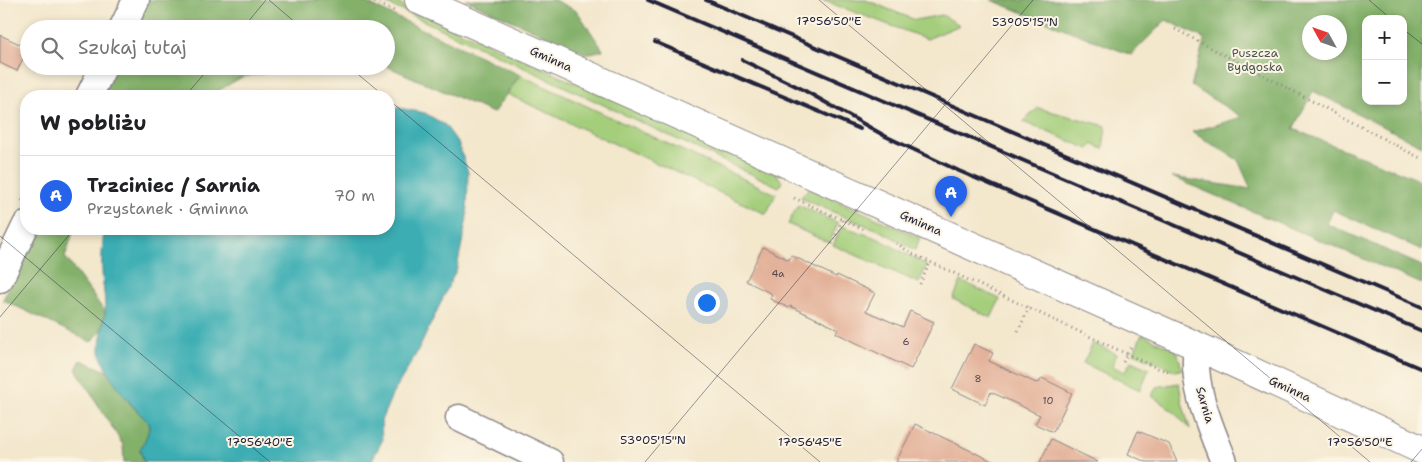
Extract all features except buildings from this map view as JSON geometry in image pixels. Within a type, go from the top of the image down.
[{"type":"street","points":[[126,20],[136,0]]},
{"type":"street","name":"Gminna","points":[[419,0],[1198,346],[1422,450]]},
{"type":"street","points":[[92,90],[100,75]]},
{"type":"street","points":[[0,279],[21,235]]},
{"type":"street","name":"Sarnia","points":[[1198,346],[1196,374],[1201,401],[1224,462]]},
{"type":"street","points":[[459,418],[550,462]]},
{"type":"path","points":[[1175,29],[1422,159]]},
{"type":"path","points":[[832,244],[842,220]]},
{"type":"path","points":[[920,284],[930,262]]},
{"type":"path","points":[[1018,331],[1028,308]]},
{"type":"green space","points":[[149,0],[360,0],[520,75],[493,113],[395,70],[395,20],[139,20]]},
{"type":"green space","points":[[379,0],[390,0],[776,173],[782,182],[779,187]]},
{"type":"green space","points":[[466,0],[554,0],[577,11],[603,50],[587,54]]},
{"type":"green space","points":[[822,0],[866,0],[915,20],[942,15],[960,25],[927,39]]},
{"type":"green space","name":"Puszcza Bydgoska","points":[[991,0],[1422,0],[1422,146],[1313,91],[1293,129],[1422,181],[1422,250],[1333,210],[1327,224],[1422,266],[1422,284],[1172,177],[1251,189],[1238,160],[1192,132],[1242,117],[1191,86],[1205,39],[1166,20],[1131,55]]},
{"type":"green space","points":[[112,75],[255,75],[242,77],[219,90],[104,90]]},
{"type":"green space","points":[[520,75],[776,194],[766,214],[507,94]]},
{"type":"green space","points":[[1038,108],[1106,126],[1103,149],[1092,144],[1089,149],[1023,122]]},
{"type":"green space","points":[[809,188],[920,238],[915,250],[879,230],[801,198]]},
{"type":"green space","points":[[798,205],[838,223],[829,243],[788,224]]},
{"type":"green space","points":[[842,226],[879,239],[927,265],[919,283],[833,245]]},
{"type":"green space","points":[[34,235],[72,235],[65,257],[105,312],[101,331],[91,342],[3,300]]},
{"type":"green space","points":[[961,281],[1000,299],[991,318],[953,299]]},
{"type":"green space","points":[[1142,334],[1177,351],[1182,369],[1176,371],[1134,353]]},
{"type":"green space","points":[[1093,343],[1117,354],[1112,366],[1125,372],[1131,361],[1149,369],[1140,390],[1083,363]]},
{"type":"green space","points":[[81,360],[109,372],[131,405],[150,424],[147,436],[140,450],[144,462],[124,462],[123,445],[76,369]]},
{"type":"green space","points":[[1179,383],[1182,402],[1190,429],[1174,412],[1152,396],[1156,387]]},
{"type":"water","points":[[395,107],[425,113],[445,125],[458,143],[468,172],[467,218],[457,268],[419,349],[392,395],[381,421],[382,441],[371,462],[144,462],[140,450],[147,436],[150,424],[113,380],[102,361],[100,352],[105,312],[102,255],[104,235],[395,235]]},
{"type":"railway","points":[[648,0],[1422,331]]},
{"type":"railway","points":[[706,0],[1422,307]]},
{"type":"railway","points":[[655,42],[860,129]]},
{"type":"railway","points":[[742,60],[800,88],[885,136],[959,171],[1422,369]]},
{"type":"place","name":"Trzciniec / Sarnia","points":[[951,217]]}]
